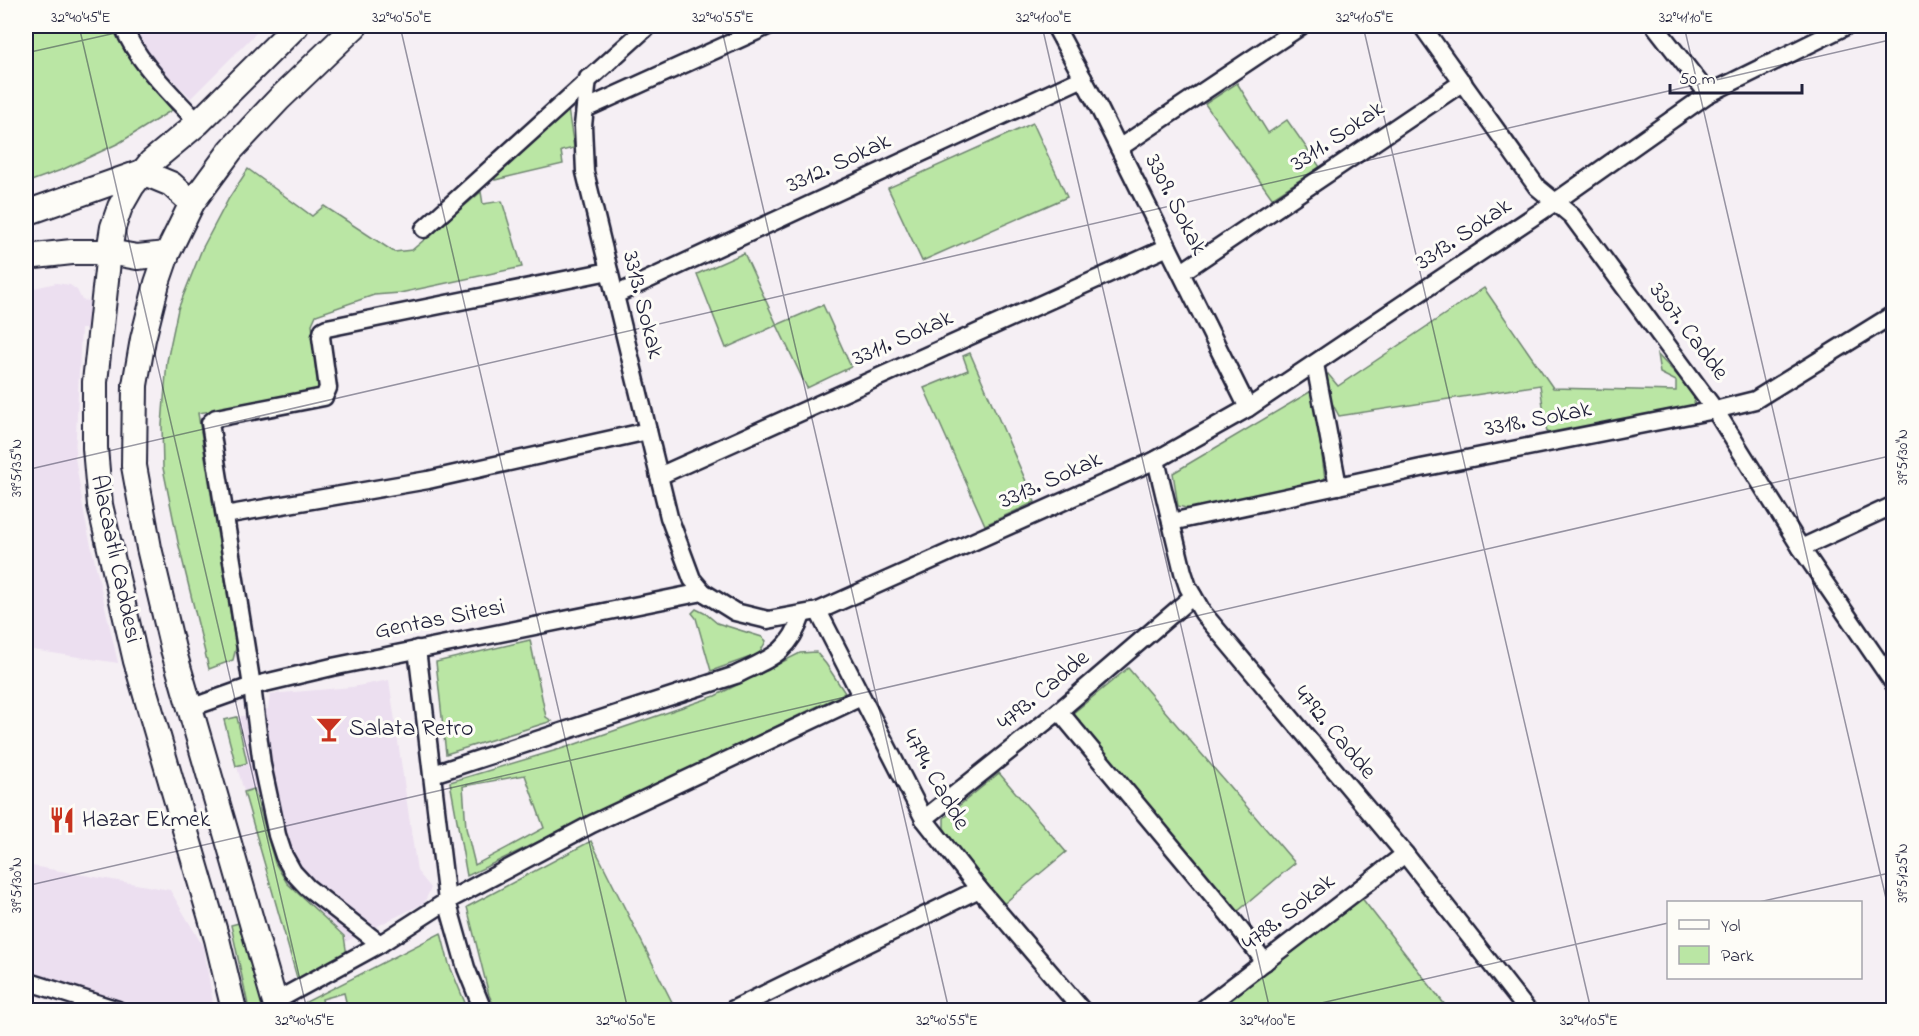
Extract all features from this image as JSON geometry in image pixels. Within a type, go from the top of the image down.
[{"type":"main road","name":"Alacaatlı Caddesi","points":[[234,1011],[217,939],[136,661],[100,505],[95,448],[94,382],[109,252],[113,227],[120,207],[142,172],[160,152],[198,123],[296,26]]},
{"type":"main road","name":"Alacaatlı Caddesi","points":[[275,1006],[173,649],[149,548],[134,466],[135,385],[157,283],[167,254],[192,203],[231,150],[279,99],[356,26]]},
{"type":"main road","points":[[26,213],[142,172],[171,184],[192,203]]},
{"type":"main road","points":[[26,257],[72,252],[109,252],[137,257],[167,254]]},
{"type":"street","points":[[123,26],[142,60],[198,123]]},
{"type":"street","points":[[424,229],[646,26]]},
{"type":"street","points":[[585,109],[768,26]]},
{"type":"street","name":"3309. Sokak","points":[[1055,26],[1182,272],[1248,408]]},
{"type":"street","points":[[1119,148],[1301,26]]},
{"type":"street","name":"3307. Cadde","points":[[1422,26],[1537,187],[1572,216],[1715,410],[1801,548],[1893,684]]},
{"type":"street","points":[[1655,26],[1708,94]]},
{"type":"street","name":"3313. Sokak","points":[[588,78],[582,126],[585,172],[669,517],[692,579],[703,592],[735,612],[768,620],[810,613],[1156,460],[1248,408],[1315,364],[1556,202],[1708,94],[1846,26]]},
{"type":"street","name":"3312. Sokak","points":[[615,295],[1083,78]]},
{"type":"street","name":"3311. Sokak","points":[[1182,272],[1462,82]]},
{"type":"street","name":"3311. Sokak","points":[[659,476],[1168,247]]},
{"type":"street","points":[[380,944],[307,887],[293,872],[284,856],[277,835],[261,765],[252,686],[210,423],[213,418],[324,397],[328,388],[321,337],[323,330],[609,271]]},
{"type":"street","name":"3318. Sokak","points":[[1171,522],[1755,400],[1893,314]]},
{"type":"street","points":[[1315,364],[1338,486]]},
{"type":"street","points":[[225,514],[428,480],[648,431]]},
{"type":"street","name":"4792. Cadde","points":[[1156,460],[1183,572],[1193,596],[1212,627],[1405,854],[1522,1009]]},
{"type":"street","points":[[1801,548],[1893,505]]},
{"type":"street","name":"Gentas Sitesi","points":[[190,708],[252,686],[332,667],[703,592]]},
{"type":"street","name":"4793. Cadde","points":[[924,819],[1059,711],[1193,596]]},
{"type":"street","points":[[433,774],[736,675],[774,657],[790,643],[810,613]]},
{"type":"street","name":"4794. Cadde","points":[[810,613],[861,697],[924,819],[979,889],[1082,1011]]},
{"type":"street","points":[[417,649],[447,901],[466,968],[483,1011]]},
{"type":"street","points":[[275,1006],[447,901],[592,824],[861,697]]},
{"type":"street","points":[[1059,711],[1229,915],[1265,962]]},
{"type":"street","name":"4788. Sokak","points":[[1202,1011],[1405,854]]},
{"type":"street","points":[[732,1011],[979,889]]},
{"type":"street","points":[[26,981],[118,1011]]},
{"type":"shaded area","points":[[135,26],[263,26],[191,98],[154,61],[142,43]]},
{"type":"shaded area","points":[[56,283],[70,285],[77,290],[82,300],[90,301],[89,329],[81,329],[75,457],[85,519],[118,663],[26,649],[26,290]]},
{"type":"shaded area","points":[[389,680],[417,871],[431,888],[424,903],[345,942],[347,956],[298,981],[224,721],[268,709],[270,694],[352,687]]},
{"type":"shaded area","points":[[26,865],[170,890],[204,948],[214,1010],[149,1010],[26,973]]},
{"type":"green space","points":[[26,26],[114,26],[125,51],[172,110],[119,143],[64,169],[26,183]]},
{"type":"green space","points":[[1237,83],[1268,133],[1287,120],[1320,167],[1272,198],[1205,104]]},
{"type":"green space","points":[[568,109],[574,148],[561,151],[563,164],[495,180],[494,173]]},
{"type":"green space","points":[[1033,123],[1067,197],[922,261],[888,188]]},
{"type":"green space","points":[[248,169],[312,216],[324,206],[394,252],[412,250],[481,192],[483,204],[502,201],[522,267],[400,293],[374,295],[316,315],[312,324],[320,394],[198,413],[236,648],[233,660],[209,669],[178,542],[163,468],[162,425],[167,361],[178,309],[202,249],[229,198]]},
{"type":"green space","points":[[744,253],[777,325],[726,348],[697,274]]},
{"type":"green space","points":[[1484,288],[1553,388],[1676,391],[1676,381],[1660,373],[1657,354],[1696,395],[1693,407],[1552,434],[1547,433],[1540,385],[1339,416],[1325,390],[1322,378],[1328,374],[1338,386]]},
{"type":"green space","points":[[823,305],[851,367],[807,388],[777,325]]},
{"type":"green space","points":[[970,353],[1035,502],[985,525],[924,388],[968,370],[963,356]]},
{"type":"green space","points":[[1313,390],[1325,479],[1194,510],[1178,506],[1173,473]]},
{"type":"green space","points":[[696,609],[717,623],[762,637],[766,641],[759,654],[711,671],[696,618],[692,613]]},
{"type":"green space","points":[[530,640],[546,717],[552,721],[446,754],[436,662]]},
{"type":"green space","points":[[816,652],[845,693],[467,876],[450,782],[567,747],[715,696],[800,653]],"holes":[[[525,775],[544,828],[475,865],[466,828],[463,786]]]},
{"type":"green space","points":[[1128,668],[1295,863],[1237,912],[1072,714]]},
{"type":"green space","points":[[237,717],[247,763],[236,766],[224,720]]},
{"type":"green space","points":[[999,773],[1066,852],[1001,906],[944,828],[944,818]]},
{"type":"green space","points":[[254,789],[275,863],[287,883],[344,936],[347,956],[298,981],[244,792]]},
{"type":"green space","points":[[591,841],[676,1010],[496,1010],[489,995],[467,907]]},
{"type":"green space","points":[[1361,897],[1449,1010],[1218,1010]]},
{"type":"green space","points":[[239,923],[265,1010],[249,1010],[231,925]]},
{"type":"green space","points":[[441,933],[449,964],[468,1010],[348,1010],[344,993],[322,999],[324,1010],[304,1010],[302,1004]]},
{"type":"place","name":"Salata Retro","points":[[329,729]]},
{"type":"place","name":"Hazar Ekmek","points":[[62,820]]}]
